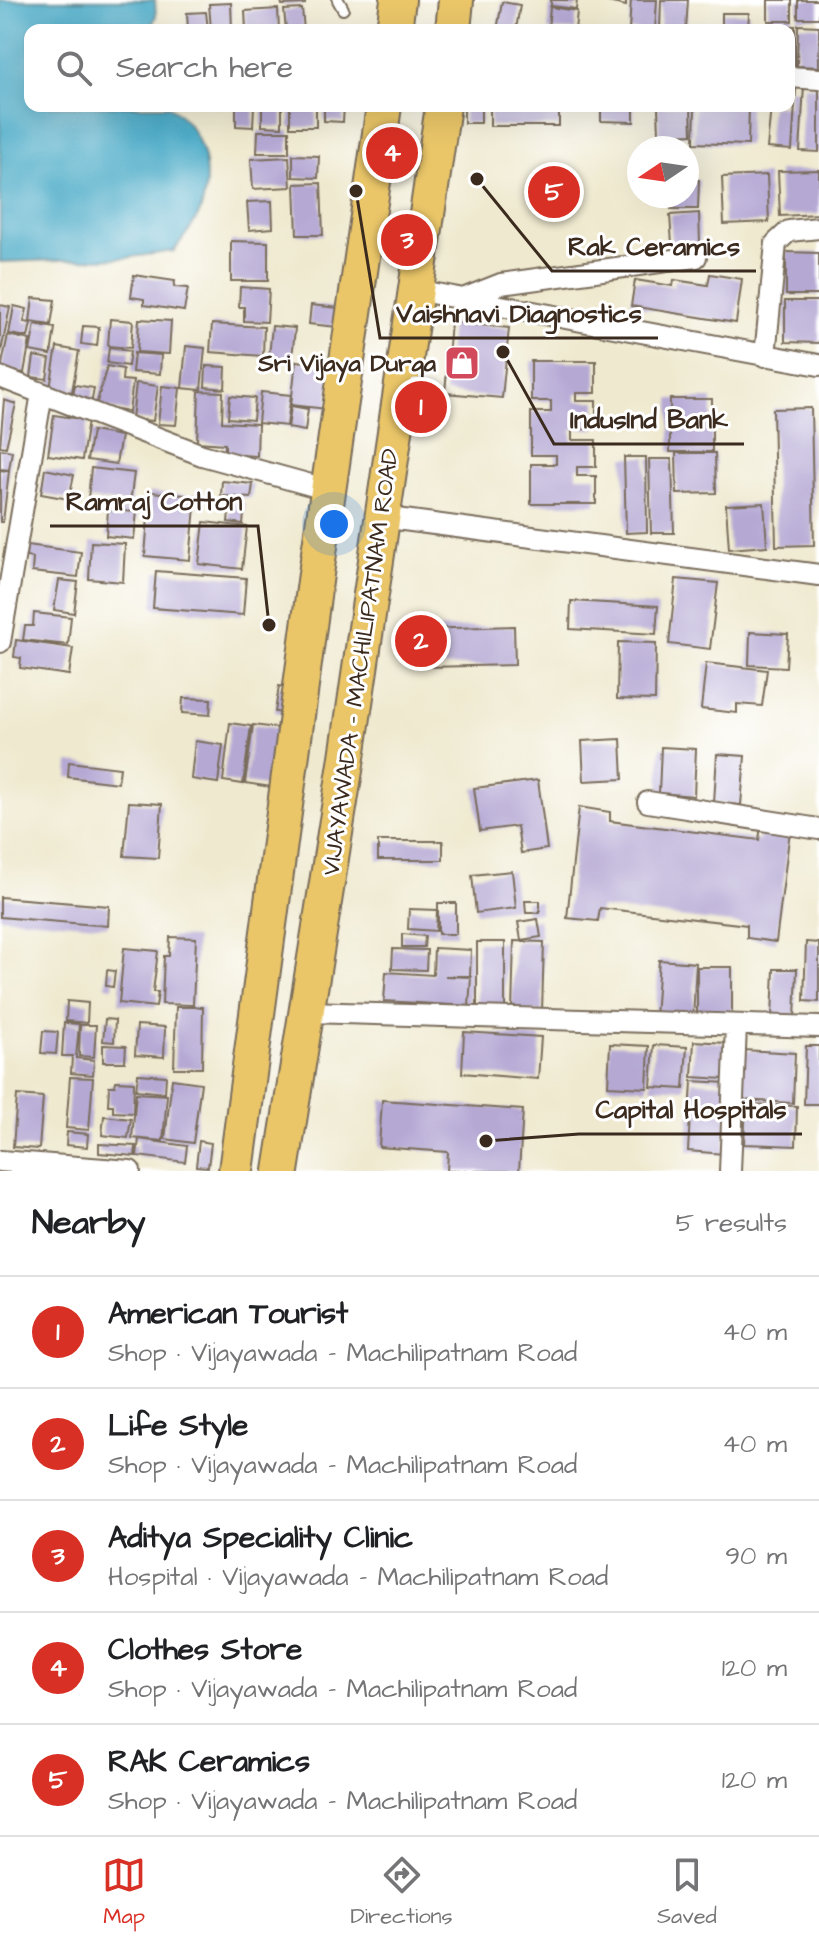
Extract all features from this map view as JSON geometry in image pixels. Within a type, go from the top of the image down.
[{"type":"highway","points":[[395,24],[398,0]]},
{"type":"highway","points":[[454,24],[456,0]]},
{"type":"highway","points":[[236,1171],[383,112]]},
{"type":"highway","name":"VIJAYAWADA - MACHILIPATNAM ROAD","points":[[281,1171],[308,1012],[442,112]]},
{"type":"street","points":[[795,77],[819,79]]},
{"type":"street","points":[[765,356],[776,243],[789,231],[819,228]]},
{"type":"street","points":[[463,299],[511,282],[696,257]]},
{"type":"street","points":[[415,290],[819,365]]},
{"type":"street","points":[[0,377],[202,455],[329,490]]},
{"type":"street","points":[[0,642],[42,393]]},
{"type":"street","points":[[381,517],[819,575]]},
{"type":"street","points":[[648,802],[819,829]]},
{"type":"street","points":[[308,1012],[819,1027]]},
{"type":"street","points":[[730,1171],[736,1026]]},
{"type":"street","points":[[0,1161],[130,1171]]},
{"type":"water","points":[[0,0],[155,0],[156,16],[153,24],[24,24],[24,112],[176,112],[197,138],[205,165],[204,194],[193,225],[174,251],[125,258],[0,262]]},
{"type":"building","points":[[281,0],[304,0],[305,4],[282,5]]},
{"type":"building","points":[[551,0],[577,0],[576,9],[551,6]]},
{"type":"building","points":[[598,0],[626,0],[626,6]]},
{"type":"building","points":[[631,0],[657,0],[655,24],[629,24]]},
{"type":"building","points":[[661,0],[688,0],[686,24],[660,24]]},
{"type":"building","points":[[768,0],[792,0],[792,21],[768,21]]},
{"type":"building","points":[[798,0],[819,0],[819,18],[798,18]]},
{"type":"building","points":[[502,2],[520,5],[517,24],[498,24]]},
{"type":"building","points":[[231,3],[232,24],[211,24],[209,4]]},
{"type":"building","points":[[550,7],[577,11],[576,24],[549,24]]},
{"type":"building","points":[[278,9],[279,24],[246,24],[245,11]]},
{"type":"building","points":[[302,9],[303,24],[285,24],[284,10]]},
{"type":"building","points":[[206,12],[207,24],[188,24],[187,13]]},
{"type":"building","points":[[722,13],[749,13],[748,24],[722,24]]},
{"type":"building","points":[[798,25],[819,26],[819,67],[797,66]]},
{"type":"building","points":[[804,86],[819,87],[819,152],[800,151]]},
{"type":"building","points":[[236,112],[254,112],[253,127],[236,126]]},
{"type":"building","points":[[262,112],[282,112],[282,127],[262,126]]},
{"type":"building","points":[[290,112],[316,112],[316,127],[290,127]]},
{"type":"building","points":[[324,112],[344,112],[343,122],[324,121]]},
{"type":"building","points":[[464,112],[481,112],[481,123],[464,123]]},
{"type":"building","points":[[490,112],[559,112],[559,126],[490,126]]},
{"type":"building","points":[[601,112],[634,112],[634,122],[601,121]]},
{"type":"building","points":[[658,112],[691,112],[692,134],[659,136]]},
{"type":"building","points":[[695,112],[749,112],[748,145],[699,143],[699,136],[694,136]]},
{"type":"building","points":[[770,112],[794,112],[792,150],[767,148]]},
{"type":"building","points":[[258,131],[289,131],[289,153],[257,153]]},
{"type":"building","points":[[293,155],[319,156],[318,178],[293,177]]},
{"type":"building","points":[[289,157],[291,187],[253,189],[251,159]]},
{"type":"building","points":[[819,170],[819,214],[780,216],[778,171]]},
{"type":"building","points":[[767,175],[769,222],[724,224],[722,177]]},
{"type":"building","points":[[321,183],[323,235],[297,235],[295,184]]},
{"type":"building","points":[[272,201],[273,228],[249,230],[247,202]]},
{"type":"building","points":[[699,213],[700,243],[672,244],[670,215]]},
{"type":"building","points":[[231,241],[268,242],[268,281],[231,281]]},
{"type":"building","points":[[786,252],[819,253],[819,295],[786,295]]},
{"type":"building","points":[[710,274],[742,279],[736,323],[631,306],[635,280],[673,286],[674,280],[708,285]]},
{"type":"building","points":[[134,275],[175,281],[174,287],[188,288],[184,311],[144,305],[144,299],[131,297]]},
{"type":"building","points":[[240,287],[269,289],[267,322],[244,321],[244,307],[239,307]]},
{"type":"building","points":[[33,298],[55,300],[51,325],[30,322]]},
{"type":"building","points":[[785,301],[819,301],[819,343],[785,342]]},
{"type":"building","points":[[0,305],[10,307],[1,352],[0,352]]},
{"type":"building","points":[[311,305],[339,308],[337,327],[309,324]]},
{"type":"building","points":[[14,306],[27,309],[24,322],[31,323],[28,337],[9,334]]},
{"type":"building","points":[[110,319],[133,321],[131,348],[108,346]]},
{"type":"building","points":[[139,319],[171,321],[169,354],[137,352]]},
{"type":"building","points":[[451,322],[509,328],[502,398],[445,393]]},
{"type":"building","points":[[35,324],[55,328],[51,355],[30,351]]},
{"type":"building","points":[[212,324],[264,327],[263,356],[210,352]]},
{"type":"building","points":[[83,326],[99,327],[97,346],[81,344]]},
{"type":"building","points":[[272,326],[295,328],[292,359],[269,357]]},
{"type":"building","points":[[8,335],[30,340],[24,373],[1,369]]},
{"type":"building","points":[[186,346],[205,348],[201,390],[182,388]]},
{"type":"building","points":[[57,347],[79,351],[72,392],[50,388]]},
{"type":"building","points":[[109,348],[130,351],[128,366],[107,363]]},
{"type":"building","points":[[134,353],[161,355],[160,374],[132,372]]},
{"type":"building","points":[[34,356],[50,359],[47,379],[31,377]]},
{"type":"building","points":[[296,361],[333,365],[327,409],[291,405]]},
{"type":"building","points":[[531,361],[596,361],[596,393],[576,393],[576,401],[596,401],[596,429],[572,429],[572,440],[596,440],[596,467],[577,467],[577,476],[596,476],[596,504],[531,504],[531,464],[556,464],[556,455],[531,455],[531,412],[551,412],[551,401],[531,401]]},
{"type":"building","points":[[107,366],[123,369],[122,380],[133,381],[129,412],[96,406]]},
{"type":"building","points":[[206,366],[226,367],[225,389],[205,387]]},
{"type":"building","points":[[136,383],[158,386],[153,421],[132,419]]},
{"type":"building","points":[[75,385],[94,388],[92,400],[73,396]]},
{"type":"building","points":[[162,386],[180,388],[176,425],[158,424]]},
{"type":"building","points":[[199,391],[223,392],[222,422],[258,424],[257,456],[225,454],[225,444],[197,442]]},
{"type":"building","points":[[261,392],[291,395],[287,426],[258,423]]},
{"type":"building","points":[[230,396],[255,398],[253,420],[228,418]]},
{"type":"building","points":[[670,399],[712,399],[712,452],[670,452]]},
{"type":"building","points":[[4,400],[16,404],[6,447],[0,446]]},
{"type":"building","points":[[291,406],[308,409],[305,431],[288,428]]},
{"type":"building","points":[[811,408],[814,545],[776,546],[773,409]]},
{"type":"building","points":[[54,415],[88,420],[82,460],[48,455]]},
{"type":"building","points":[[92,431],[121,436],[116,464],[87,460]]},
{"type":"building","points":[[0,449],[12,451],[9,470],[0,469]]},
{"type":"building","points":[[676,453],[715,453],[716,493],[677,494]]},
{"type":"building","points":[[624,457],[646,457],[647,532],[626,533]]},
{"type":"building","points":[[649,459],[672,459],[674,533],[651,533]]},
{"type":"building","points":[[91,468],[134,473],[130,504],[88,499]]},
{"type":"building","points":[[45,469],[74,475],[69,499],[41,494]]},
{"type":"building","points":[[0,470],[9,471],[3,522],[0,522]]},
{"type":"building","points":[[222,481],[253,484],[251,498],[221,496]]},
{"type":"building","points":[[150,492],[196,496],[190,560],[145,556]]},
{"type":"building","points":[[230,502],[245,503],[243,524],[228,522]]},
{"type":"building","points":[[764,503],[767,546],[729,549],[726,505]]},
{"type":"building","points":[[108,510],[137,512],[134,539],[106,536]]},
{"type":"building","points":[[204,522],[247,527],[242,569],[199,564]]},
{"type":"building","points":[[91,542],[125,544],[123,582],[89,579]]},
{"type":"building","points":[[27,545],[81,552],[78,577],[32,572],[33,558],[26,557]]},
{"type":"building","points":[[156,571],[246,578],[243,615],[153,608]]},
{"type":"building","points":[[676,579],[718,583],[710,649],[669,644]]},
{"type":"building","points":[[59,580],[78,582],[74,613],[54,610]]},
{"type":"building","points":[[571,601],[658,606],[656,634],[570,629]]},
{"type":"building","points":[[34,613],[71,617],[68,645],[23,640],[25,626],[33,626]]},
{"type":"building","points":[[514,626],[515,665],[425,667],[423,629]]},
{"type":"building","points":[[750,632],[788,634],[786,667],[749,665]]},
{"type":"building","points":[[16,640],[73,648],[69,675],[20,668],[21,658],[14,657]]},
{"type":"building","points":[[618,642],[656,643],[655,700],[617,699]]},
{"type":"building","points":[[706,663],[767,670],[762,706],[737,704],[737,713],[701,709]]},
{"type":"building","points":[[279,686],[294,688],[291,714],[275,712]]},
{"type":"building","points":[[183,698],[211,699],[210,715],[182,713]]},
{"type":"building","points":[[230,723],[251,726],[243,784],[223,781]]},
{"type":"building","points":[[253,725],[285,729],[278,788],[245,783]]},
{"type":"building","points":[[621,739],[623,779],[584,781],[582,741]]},
{"type":"building","points":[[195,741],[223,745],[218,783],[191,779]]},
{"type":"building","points":[[661,747],[696,749],[694,796],[659,793]]},
{"type":"building","points":[[717,754],[745,756],[741,805],[714,803]]},
{"type":"building","points":[[69,762],[120,768],[118,783],[68,777]]},
{"type":"building","points":[[538,780],[547,849],[521,853],[517,826],[480,831],[474,788]]},
{"type":"building","points":[[129,802],[162,804],[158,858],[124,856]]},
{"type":"building","points":[[579,807],[610,812],[610,821],[759,840],[761,826],[790,830],[776,942],[747,938],[747,925],[600,908],[598,921],[567,918]]},
{"type":"building","points":[[378,841],[443,841],[443,860],[378,860]]},
{"type":"building","points":[[512,871],[516,908],[476,913],[472,875]]},
{"type":"building","points":[[0,897],[109,906],[108,926],[0,917]]},
{"type":"building","points":[[525,901],[540,901],[540,913],[526,913]]},
{"type":"building","points":[[438,903],[456,903],[456,934],[438,934]]},
{"type":"building","points":[[409,909],[437,910],[436,931],[408,929]]},
{"type":"building","points":[[538,919],[541,937],[521,940],[518,922]]},
{"type":"building","points":[[402,934],[425,936],[424,947],[402,947]]},
{"type":"building","points":[[170,937],[196,938],[193,1005],[162,1004],[164,956],[169,956]]},
{"type":"building","points":[[514,941],[544,942],[542,1012],[512,1011]]},
{"type":"building","points":[[477,942],[505,942],[505,1009],[477,1009]]},
{"type":"building","points":[[806,942],[819,943],[819,1002],[804,1001]]},
{"type":"building","points":[[124,948],[158,951],[153,992],[158,992],[156,1007],[119,1003]]},
{"type":"building","points":[[434,948],[471,950],[470,976],[445,976],[471,977],[469,1006],[384,1001],[386,972],[433,975]]},
{"type":"building","points":[[393,949],[427,950],[426,970],[392,969]]},
{"type":"building","points":[[659,960],[696,963],[693,1020],[655,1018]]},
{"type":"building","points":[[697,967],[732,967],[732,1019],[697,1019]]},
{"type":"building","points":[[774,969],[797,969],[795,1019],[772,1018]]},
{"type":"building","points":[[107,970],[115,971],[113,987],[106,986]]},
{"type":"building","points":[[67,1001],[88,1003],[87,1023],[66,1021]]},
{"type":"building","points":[[176,1007],[203,1007],[202,1068],[174,1068]]},
{"type":"building","points":[[105,1019],[115,1020],[114,1042],[103,1041]]},
{"type":"building","points":[[64,1023],[79,1024],[76,1058],[94,1060],[93,1075],[71,1073],[72,1056],[62,1056]]},
{"type":"building","points":[[80,1025],[96,1025],[94,1057],[79,1056]]},
{"type":"building","points":[[137,1025],[165,1027],[164,1057],[135,1055]]},
{"type":"building","points":[[43,1031],[58,1032],[56,1054],[41,1053]]},
{"type":"building","points":[[464,1032],[541,1037],[538,1079],[462,1073]]},
{"type":"building","points":[[694,1041],[726,1043],[724,1079],[692,1077]]},
{"type":"building","points":[[610,1044],[649,1046],[647,1088],[608,1086]]},
{"type":"building","points":[[103,1045],[126,1046],[125,1062],[103,1062]]},
{"type":"building","points":[[654,1045],[687,1047],[684,1089],[651,1087]]},
{"type":"building","points":[[806,1046],[819,1046],[819,1104],[804,1104]]},
{"type":"building","points":[[743,1050],[795,1053],[793,1103],[741,1100]]},
{"type":"building","points":[[138,1074],[166,1076],[165,1093],[136,1090]]},
{"type":"building","points":[[70,1077],[93,1078],[89,1130],[66,1128]]},
{"type":"building","points":[[172,1079],[201,1083],[193,1143],[165,1139]]},
{"type":"building","points":[[116,1081],[134,1082],[133,1113],[113,1112],[113,1105],[108,1105],[109,1086],[115,1086]]},
{"type":"building","points":[[692,1081],[728,1083],[724,1154],[688,1151]]},
{"type":"building","points":[[136,1093],[167,1095],[163,1141],[132,1138]]},
{"type":"building","points":[[17,1095],[43,1097],[39,1149],[13,1147]]},
{"type":"building","points":[[382,1100],[523,1110],[519,1171],[447,1171],[448,1152],[379,1147]]},
{"type":"building","points":[[746,1104],[797,1106],[796,1146],[744,1144]]},
{"type":"building","points":[[104,1116],[131,1119],[128,1138],[102,1135]]},
{"type":"building","points":[[67,1132],[88,1134],[87,1147],[66,1145]]},
{"type":"building","points":[[139,1139],[187,1146],[185,1162],[137,1156]]},
{"type":"building","points":[[199,1141],[211,1143],[208,1167],[196,1166]]},
{"type":"building","points":[[99,1144],[136,1146],[135,1156],[99,1153]]},
{"type":"place","name":"Clothes Store","points":[[392,153]]},
{"type":"place","name":"Rak Ceramics","points":[[477,179]]},
{"type":"place","name":"Vaishnavi Diagnostics","points":[[356,191]]},
{"type":"place","name":"RAK Ceramics","points":[[554,192]]},
{"type":"place","name":"Aditya Speciality Clinic","points":[[407,240]]},
{"type":"place","name":"IndusInd Bank","points":[[503,352]]},
{"type":"place","name":"Sri Vijaya Durga","points":[[462,363]]},
{"type":"place","name":"American Tourist","points":[[421,407]]},
{"type":"place","name":"Ramraj Cotton","points":[[269,625]]},
{"type":"place","name":"Life Style","points":[[421,641]]},
{"type":"place","name":"Capital Hospitals","points":[[486,1141]]}]
